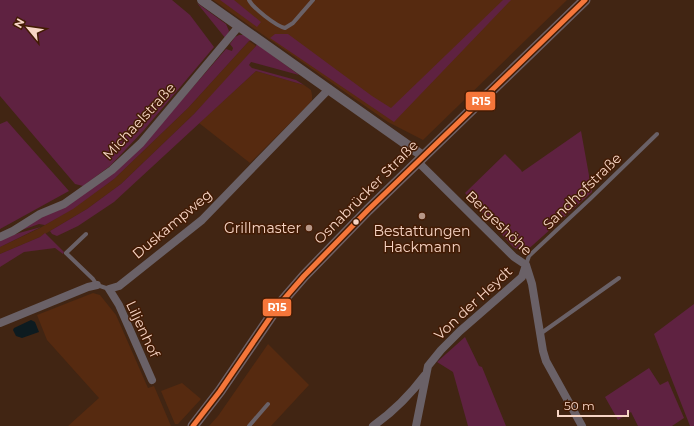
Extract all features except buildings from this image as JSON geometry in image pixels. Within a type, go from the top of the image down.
[{"type":"main road","name":"Osnabrücker Straße","points":[[193,426],[220,391],[278,306],[295,286],[364,214],[585,0]]},
{"type":"street","points":[[202,0],[329,90],[421,159]]},
{"type":"street","name":"Michaelstraße","points":[[0,237],[13,231],[40,214],[64,204],[112,170],[141,143],[239,26]]},
{"type":"street","name":"Duskampweg","points":[[109,289],[119,286],[202,220],[329,90]]},
{"type":"street","name":"Bergeshöhe","points":[[421,159],[514,257],[526,265],[532,284],[546,361],[582,426]]},
{"type":"street","name":"Von der Heydt","points":[[416,426],[428,366],[441,350],[460,331],[522,277],[526,265]]},
{"type":"street","points":[[0,323],[88,287],[97,285]]},
{"type":"street","name":"Liljenhof","points":[[109,289],[119,306],[152,380]]},
{"type":"street","points":[[373,426],[388,416],[413,392],[426,374]]},
{"type":"lane","points":[[249,0],[257,10],[280,27],[285,28],[292,23],[313,0]]},
{"type":"lane","name":"Sandhofstraße","points":[[526,265],[529,256],[657,134]]},
{"type":"lane","points":[[86,234],[66,253],[93,279],[97,285],[109,289]]},
{"type":"lane","points":[[540,334],[618,278]]},
{"type":"lane","points":[[249,426],[268,404]]},
{"type":"shaded area","points":[[0,0],[172,0],[190,15],[214,47],[144,130],[110,166],[83,186],[75,184],[0,96]]},
{"type":"shaded area","points":[[213,0],[567,0],[423,140],[388,122]]},
{"type":"shaded area","points":[[220,0],[234,0],[261,22],[257,27]]},
{"type":"shaded area","points":[[503,0],[511,0],[394,122],[270,38],[275,34],[288,34],[372,96],[391,108]]},
{"type":"shaded area","points":[[197,3],[226,24],[229,31],[226,39]]},
{"type":"shaded area","points":[[244,35],[252,40],[249,41],[188,108],[114,179],[73,209],[45,225],[39,224],[22,230],[21,229],[86,192],[180,102],[226,49],[232,51],[233,48],[230,44],[235,37]]},
{"type":"shaded area","points":[[249,41],[256,46],[234,72],[194,114],[121,184],[87,209],[40,237],[0,254],[0,247],[40,228],[72,209],[114,179],[188,108]]},
{"type":"shaded area","points":[[257,44],[299,75],[251,62],[249,65],[252,68],[296,80],[304,85],[256,71],[114,202],[78,226],[57,236],[52,234],[50,231],[87,209],[121,184],[194,114]]},
{"type":"shaded area","points":[[256,71],[304,85],[311,90],[312,100],[250,163],[199,123]]},
{"type":"shaded area","points":[[7,121],[69,191],[0,229],[0,124]]},
{"type":"shaded area","points":[[581,131],[592,192],[524,253],[513,247],[465,193],[505,154],[522,172]]},
{"type":"shaded area","points":[[41,227],[0,247],[0,240]]},
{"type":"shaded area","points":[[45,233],[64,252],[63,254],[55,248],[24,252],[0,267],[0,254],[40,237]]},
{"type":"shaded area","points":[[93,293],[100,295],[116,315],[148,388],[154,386],[171,426],[68,426],[99,398],[47,340],[37,315]]},
{"type":"shaded area","points":[[694,304],[694,426],[690,426],[654,334]]},
{"type":"shaded area","points":[[31,320],[35,322],[39,332],[22,338],[16,336],[13,330],[14,328]]},
{"type":"shaded area","points":[[465,337],[479,366],[482,367],[506,426],[468,426],[453,372],[437,362]]},
{"type":"shaded area","points":[[268,344],[309,385],[271,426],[209,426],[218,416]]},
{"type":"shaded area","points":[[649,368],[660,385],[668,381],[684,418],[672,426],[638,426],[631,412],[618,420],[605,397]]},
{"type":"shaded area","points":[[182,383],[201,399],[178,424],[175,424],[161,391]]},
{"type":"transit line","name":"R15","points":[[193,426],[220,391],[278,306],[304,276],[368,210],[585,0]]},
{"type":"place","name":"Bestattungen Hackmann","points":[[422,216]]},
{"type":"place","name":"Grillmaster","points":[[309,228]]}]
